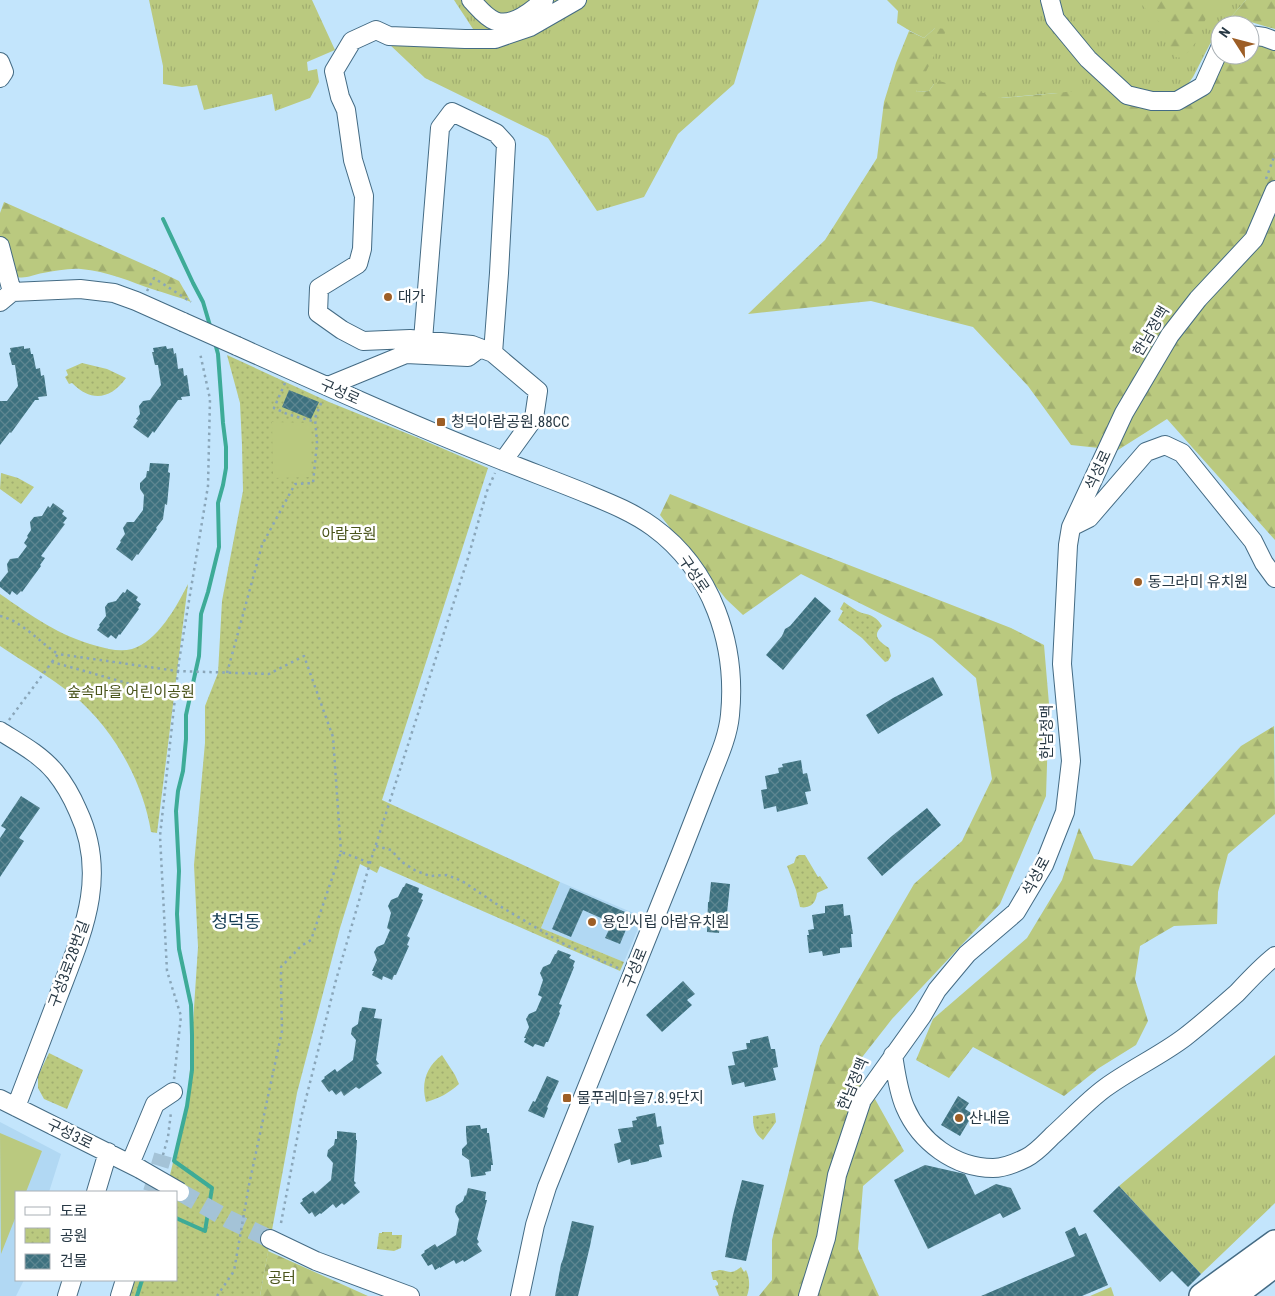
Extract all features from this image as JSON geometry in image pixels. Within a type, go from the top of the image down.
[{"type":"highway","points":[[1202,1296],[1275,1243]]},
{"type":"highway","points":[[1233,1296],[1275,1264]]},
{"type":"highway","points":[[1260,1296],[1275,1284]]},
{"type":"street","points":[[471,0],[484,14],[495,21],[507,23],[529,13],[544,0]]},
{"type":"street","points":[[503,461],[534,418],[538,391],[486,350],[472,345],[410,339],[363,341],[342,330],[318,312],[319,288],[358,264],[362,249],[364,196],[353,160],[346,110],[340,97],[334,71],[352,41],[376,30],[389,36],[495,39],[530,27],[577,0]]},
{"type":"street","points":[[1050,0],[1055,19],[1088,59],[1127,95],[1152,101],[1177,101],[1203,86],[1212,65]]},
{"type":"street","points":[[1260,36],[1275,41]]},
{"type":"street","points":[[0,62],[4,72],[0,78]]},
{"type":"street","points":[[422,340],[440,128],[452,112],[496,133],[506,144],[486,350]]},
{"type":"street","name":"석성로","points":[[808,1296],[826,1238],[837,1175],[862,1100],[922,1016],[937,990],[955,968],[967,954],[1016,912],[1044,865],[1065,812],[1071,761],[1062,664],[1068,545],[1071,527],[1124,414],[1170,335],[1198,299],[1254,239],[1271,185]]},
{"type":"street","points":[[0,246],[6,297]]},
{"type":"street","name":"구성로","points":[[6,297],[80,289],[114,294],[140,303],[393,416],[634,514],[665,536],[696,571],[707,589],[723,627],[731,668],[732,692],[728,731],[547,1187],[535,1225],[520,1296]]},
{"type":"street","points":[[328,386],[406,354],[468,357],[486,350]]},
{"type":"street","points":[[1071,527],[1089,518],[1146,452],[1165,445],[1182,453],[1253,542],[1264,563],[1275,578]]},
{"type":"street","name":"구성3로28번길","points":[[0,731],[46,763],[63,783],[83,822],[92,855],[89,904],[81,937],[16,1107]]},
{"type":"street","points":[[893,1056],[905,1107],[925,1138],[937,1149],[965,1163],[995,1168],[1008,1166],[1027,1157],[1042,1146],[1106,1088],[1183,1038],[1236,993],[1275,956]]},
{"type":"street","points":[[135,1167],[155,1104],[173,1092]]},
{"type":"street","name":"구성3로","points":[[0,1099],[108,1152],[180,1192]]},
{"type":"street","points":[[96,1191],[108,1152]]},
{"type":"street","points":[[270,1239],[316,1261],[410,1296]]},
{"type":"street","points":[[67,1296],[72,1281]]},
{"type":"street","points":[[120,1296],[125,1281]]},
{"type":"path","points":[[1271,185],[1275,154]]},
{"type":"path","points":[[140,303],[154,278],[191,302]]},
{"type":"path","points":[[163,1155],[168,1137],[180,1016],[167,971],[160,836],[177,671],[208,486],[210,399],[200,353]]},
{"type":"path","points":[[291,370],[274,408],[287,414],[316,422]]},
{"type":"path","points":[[226,673],[262,545],[295,484],[313,482],[317,443],[315,418],[328,386]]},
{"type":"path","points":[[281,1223],[301,1118],[336,980],[370,863],[468,558],[487,491],[493,476],[503,461]]},
{"type":"path","points":[[0,616],[8,618],[26,629],[45,646],[58,654],[177,671],[269,674],[304,656],[333,737],[341,852],[311,940],[301,946],[281,967],[282,1031],[249,1185],[234,1271],[217,1296]]},
{"type":"path","points":[[0,731],[58,654]]},
{"type":"path","points":[[52,662],[174,694]]},
{"type":"path","points":[[376,846],[392,850],[402,862],[416,871],[430,876],[447,875],[462,881],[562,943],[619,969],[633,973]]},
{"type":"path","points":[[341,852],[370,863]]},
{"type":"shaded area","name":"용인시립 아람유치원","points":[[560,882],[643,917],[624,962],[541,928]]},
{"type":"shaded area","points":[[0,1122],[61,1154],[49,1191],[15,1191],[15,1281],[24,1281],[16,1296],[0,1296]]},
{"type":"green space","points":[[149,0],[312,0],[335,50],[307,62],[308,71],[317,69],[319,82],[310,98],[275,111],[272,94],[204,110],[197,85],[182,87],[163,84],[163,66]]},
{"type":"green space","points":[[454,0],[759,0],[734,84],[678,134],[644,197],[597,211],[548,138],[425,78],[389,44],[473,29]]},
{"type":"green space","points":[[887,0],[1246,0],[1233,15],[1210,15],[1210,44],[1188,84],[1170,95],[1058,93],[1000,98],[934,84],[929,91],[916,92],[935,28],[924,38],[897,23],[898,11]]},
{"type":"green space","points":[[1137,0],[1210,0],[1212,4],[1196,42],[1183,58],[1175,57],[1170,48],[1164,27]]},
{"type":"green space","points":[[1246,0],[1275,0],[1275,29],[1260,25],[1260,15],[1233,15]]},
{"type":"green space","points":[[935,28],[947,29],[916,92],[929,91],[939,81],[1002,98],[1129,84],[1139,91],[1186,104],[1215,65],[1260,65],[1260,45],[1275,49],[1275,540],[1167,419],[1118,450],[1071,445],[1028,386],[973,327],[871,301],[748,314],[825,240],[877,158],[884,102],[896,63],[909,31],[924,38]]},
{"type":"green space","points":[[4,202],[179,281],[191,302],[119,277],[91,270],[72,269],[25,277],[14,276],[2,251],[0,237],[0,213]]},
{"type":"green space","name":"아람공원","points":[[227,355],[329,402],[488,468],[382,800],[560,882],[541,928],[624,962],[620,971],[380,866],[377,873],[360,864],[340,928],[297,1093],[260,1296],[125,1296],[132,1281],[178,1281],[178,1191],[166,1191],[188,1099],[198,947],[194,865],[205,743],[205,706],[218,673],[222,601],[243,491],[240,403]]},
{"type":"green space","points":[[82,363],[107,369],[126,378],[113,391],[100,396],[93,396],[72,383],[69,384],[65,377],[68,375],[66,370]]},
{"type":"green space","points":[[272,422],[311,423],[311,477],[273,478]]},
{"type":"green space","points":[[1,473],[18,478],[34,487],[21,504],[0,489]]},
{"type":"green space","points":[[670,494],[1011,628],[1044,645],[1049,704],[1046,796],[1000,904],[892,1019],[856,1065],[904,1151],[863,1186],[858,1249],[879,1296],[759,1296],[772,1280],[772,1240],[820,1046],[914,884],[962,841],[992,779],[976,678],[932,639],[801,574],[743,615],[726,599],[660,515]]},
{"type":"green space","name":"숲속마을 어린이공원","points":[[188,584],[157,833],[151,832],[141,794],[124,757],[101,723],[73,695],[0,646],[0,594],[23,610],[70,637],[101,647],[123,650],[141,645],[158,631],[172,612]]},
{"type":"green space","points":[[844,602],[878,620],[882,626],[877,636],[889,648],[891,656],[888,661],[885,662],[862,638],[838,620],[843,611],[840,609]]},
{"type":"green space","points":[[1274,726],[1275,814],[1228,854],[1218,892],[1217,924],[1174,926],[1140,946],[1135,979],[1148,1021],[1136,1045],[1099,1068],[1064,1096],[973,1047],[949,1078],[916,1060],[933,1019],[1027,938],[1062,880],[1079,828],[1094,859],[1132,866],[1241,746]]},
{"type":"green space","points":[[799,855],[805,855],[818,877],[820,876],[828,888],[817,893],[814,902],[807,907],[800,907],[787,866],[794,863]]},
{"type":"green space","points":[[49,1053],[83,1070],[67,1109],[44,1099],[38,1088],[38,1076]]},
{"type":"green space","points":[[442,1055],[459,1084],[444,1095],[426,1102],[424,1088],[426,1076],[432,1065]]},
{"type":"green space","points":[[1275,1055],[1275,1203],[1201,1274],[1119,1186]]},
{"type":"green space","points":[[775,1113],[776,1122],[763,1140],[755,1129],[753,1116]]},
{"type":"green space","points":[[0,1133],[42,1151],[26,1191],[15,1191],[15,1219],[1,1254]]},
{"type":"green space","points":[[379,1233],[402,1235],[401,1248],[394,1251],[377,1249]]},
{"type":"green space","name":"공터","points":[[268,1251],[368,1296],[260,1296]]},
{"type":"green space","points":[[741,1267],[744,1272],[746,1270],[748,1277],[747,1296],[719,1296],[715,1286],[718,1283],[716,1280],[713,1280],[711,1272],[720,1270],[733,1272]]},
{"type":"green space","points":[[1111,1287],[1114,1296],[1090,1296]]},
{"type":"building","points":[[24,346],[24,349],[30,348],[36,369],[40,368],[41,376],[44,375],[47,396],[38,397],[39,400],[35,400],[0,445],[0,401],[7,401],[18,386],[15,365],[12,365],[9,353],[11,352],[10,348]]},
{"type":"building","points":[[166,346],[167,349],[173,348],[174,354],[176,353],[178,369],[183,368],[184,376],[187,375],[190,396],[181,397],[182,400],[178,400],[154,433],[153,431],[148,438],[133,427],[140,414],[139,406],[143,401],[150,400],[161,385],[158,365],[155,365],[152,352],[154,352],[153,348]]},
{"type":"building","points":[[289,390],[319,402],[311,419],[282,407]]},
{"type":"building","points":[[150,463],[169,464],[167,505],[165,504],[163,519],[157,529],[132,561],[116,549],[125,534],[123,528],[127,522],[134,522],[143,510],[144,495],[140,489],[140,483],[146,477],[147,471],[149,471]]},
{"type":"building","points":[[53,503],[64,511],[62,514],[67,518],[63,523],[65,524],[41,556],[45,558],[41,566],[22,592],[17,595],[12,591],[10,595],[0,587],[0,582],[8,572],[7,564],[10,559],[18,558],[27,546],[24,543],[31,530],[30,522],[34,517],[42,516],[48,506],[50,508]]},
{"type":"building","points":[[127,589],[138,597],[136,600],[141,604],[120,635],[116,639],[111,635],[108,638],[97,630],[106,616],[105,607],[108,603],[116,601]]},
{"type":"building","points":[[815,597],[831,611],[783,670],[766,655],[782,636],[785,629],[790,626]]},
{"type":"building","points":[[933,677],[943,695],[878,734],[866,715]]},
{"type":"building","points":[[801,760],[803,774],[807,773],[811,791],[805,792],[808,804],[777,812],[776,806],[764,809],[761,790],[767,789],[765,776],[779,773],[778,768],[783,767],[782,764]]},
{"type":"building","points":[[21,796],[40,808],[19,838],[24,841],[0,877],[0,838],[6,829],[1,826]]},
{"type":"building","points":[[927,808],[941,825],[882,876],[867,858]]},
{"type":"building","points":[[711,882],[730,884],[726,923],[720,923],[719,933],[707,932]]},
{"type":"building","points":[[406,883],[419,888],[418,892],[423,894],[421,899],[423,900],[407,936],[410,938],[407,945],[409,946],[396,975],[394,975],[392,980],[383,976],[382,980],[372,975],[377,960],[374,952],[377,947],[384,944],[390,930],[387,928],[391,913],[388,906],[391,900],[398,897]]},
{"type":"building","points":[[570,888],[632,915],[620,944],[605,938],[612,923],[583,910],[571,937],[552,929]]},
{"type":"building","points":[[843,904],[844,916],[850,915],[853,934],[851,934],[852,947],[840,948],[840,953],[823,956],[822,951],[809,953],[807,935],[809,935],[808,930],[814,929],[812,915],[825,913],[825,906]]},
{"type":"building","points":[[558,950],[571,955],[569,958],[575,961],[574,967],[559,1004],[562,1005],[560,1013],[548,1042],[546,1042],[544,1047],[535,1044],[533,1047],[524,1042],[529,1027],[526,1019],[529,1014],[536,1011],[542,997],[538,995],[543,980],[540,973],[543,967],[550,964]]},
{"type":"building","points":[[683,981],[695,994],[687,1000],[692,1005],[662,1032],[646,1015]]},
{"type":"building","points":[[362,1007],[376,1009],[374,1018],[382,1019],[376,1060],[379,1064],[376,1065],[382,1073],[359,1089],[356,1087],[344,1096],[341,1091],[336,1095],[332,1090],[329,1092],[321,1081],[335,1069],[337,1072],[353,1060],[356,1040],[351,1034],[352,1028],[358,1024]]},
{"type":"building","points":[[768,1036],[771,1049],[775,1049],[778,1067],[773,1068],[776,1080],[745,1087],[744,1082],[732,1085],[728,1066],[735,1065],[732,1052],[747,1049],[746,1043],[750,1043],[750,1040]]},
{"type":"building","points":[[547,1076],[559,1081],[544,1118],[528,1111],[533,1101],[535,1102]]},
{"type":"building","points":[[958,1096],[969,1103],[965,1109],[973,1114],[960,1136],[941,1125]]},
{"type":"building","points":[[655,1113],[657,1127],[661,1126],[664,1144],[659,1145],[662,1157],[631,1165],[630,1159],[618,1163],[614,1144],[621,1142],[618,1129],[633,1127],[632,1121],[637,1120],[636,1117]]},
{"type":"building","points":[[480,1125],[481,1129],[487,1128],[487,1133],[489,1133],[493,1165],[491,1165],[491,1171],[485,1172],[486,1175],[471,1177],[469,1160],[462,1155],[462,1149],[467,1144],[466,1126]]},
{"type":"building","points":[[337,1131],[356,1133],[354,1181],[356,1183],[354,1185],[360,1192],[344,1205],[342,1203],[336,1208],[333,1204],[315,1217],[312,1212],[309,1214],[300,1203],[303,1201],[302,1199],[313,1191],[315,1194],[331,1180],[333,1163],[327,1156],[328,1150],[334,1145],[335,1139],[337,1139]]},
{"type":"building","points":[[925,1165],[965,1174],[975,1195],[996,1184],[1011,1188],[1021,1209],[1003,1218],[1000,1213],[928,1249],[894,1180]]},
{"type":"building","points":[[742,1180],[764,1185],[746,1261],[725,1257]]},
{"type":"building","points":[[1119,1186],[1201,1274],[1188,1287],[1172,1271],[1160,1282],[1093,1211]]},
{"type":"building","points":[[468,1188],[486,1192],[485,1200],[487,1200],[477,1239],[479,1242],[477,1244],[482,1251],[464,1262],[463,1260],[456,1264],[454,1260],[435,1270],[432,1264],[428,1266],[421,1255],[435,1244],[437,1247],[456,1235],[459,1219],[455,1212],[456,1206],[463,1201]]},
{"type":"building","points":[[572,1221],[594,1226],[590,1246],[578,1296],[555,1296],[561,1264]]},
{"type":"building","points":[[1075,1227],[1079,1236],[1086,1233],[1108,1285],[1082,1296],[981,1296],[1075,1256],[1065,1232]]},
{"type":"waterway","points":[[163,219],[203,302],[211,329]]},
{"type":"waterway","points":[[178,1219],[205,1231],[212,1188],[174,1161],[187,1106],[192,1070],[191,1005],[179,949],[177,914],[179,871],[176,811],[183,771],[186,715],[199,656],[201,614],[219,547],[218,503],[226,468],[218,354],[215,343]]},
{"type":"waterway","points":[[137,1296],[142,1281]]},
{"type":"tunnel","points":[[152,1191],[163,1155]]},
{"type":"tunnel","points":[[180,1192],[228,1219],[270,1239]]},
{"type":"place","name":"대가","points":[[388,297]]},
{"type":"place","name":"청덕아람공원.88CC","points":[[441,422]]},
{"type":"place","name":"동그라미 유치원","points":[[1138,582]]},
{"type":"place","name":"용인시립 아람유치원","points":[[592,922]]},
{"type":"place","name":"물푸레마을7.8.9단지","points":[[567,1098]]},
{"type":"place","name":"산내음","points":[[959,1118]]},
{"type":"district","name":"청덕동","points":[[236,922]]}]
